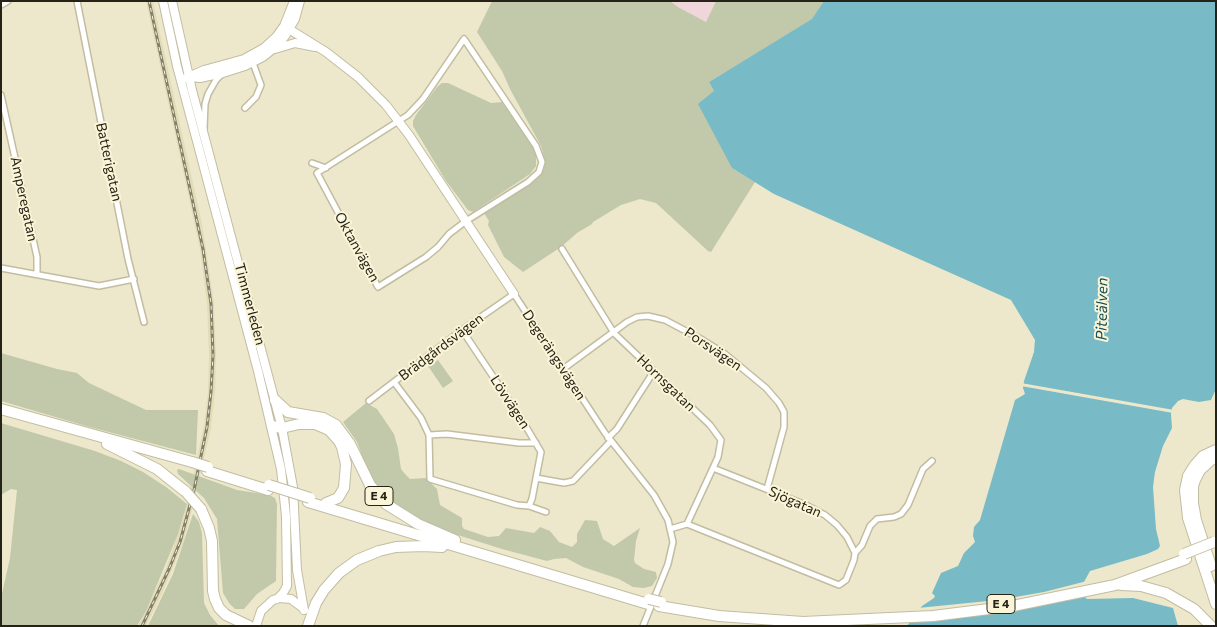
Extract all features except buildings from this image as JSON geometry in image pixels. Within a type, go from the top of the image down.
[{"type":"highway","name":"E 4","points":[[275,400],[288,412],[329,420],[342,431],[370,485],[386,504],[418,524],[478,548]]},
{"type":"highway","name":"E 4","points":[[1,408],[268,487],[490,557],[660,604],[721,612],[778,616],[913,615],[1003,604],[1114,585],[1141,586],[1166,593],[1194,609],[1211,626]]},
{"type":"highway","name":"E 4","points":[[1,414],[106,444],[192,464]]},
{"type":"highway","name":"E 4","points":[[278,425],[310,416]]},
{"type":"highway","name":"E 4","points":[[278,425],[315,424],[329,430],[339,441],[346,464],[344,488],[338,498],[326,503]]},
{"type":"highway","name":"E 4","points":[[106,444],[157,469],[186,492],[201,510],[209,528],[212,542],[213,591],[215,599],[226,614],[249,626]]},
{"type":"highway","points":[[1216,450],[1203,456],[1195,465],[1188,476],[1185,490],[1188,518],[1216,604]]},
{"type":"highway","points":[[1216,458],[1211,460],[1197,474],[1193,486],[1193,502],[1196,520],[1216,581]]},
{"type":"highway","name":"E 4","points":[[309,500],[326,503],[478,548],[649,601]]},
{"type":"highway","name":"E 4","points":[[1114,585],[1215,543]]},
{"type":"highway","name":"E 4","points":[[307,626],[316,603],[329,583],[351,564],[371,554],[396,547],[423,546],[443,547],[490,557]]},
{"type":"highway","name":"E 4","points":[[1086,589],[1185,557]]},
{"type":"main road","name":"Timmerleden","points":[[163,1],[180,79],[278,425],[293,487],[297,570],[307,626]]},
{"type":"main road","name":"Timmerleden","points":[[172,1],[204,132],[275,400],[286,516],[287,586],[277,599]]},
{"type":"main road","points":[[190,77],[200,78],[223,73],[253,63],[271,51],[282,40],[294,1]]},
{"type":"main road","points":[[180,79],[255,54],[271,42],[295,19],[300,1]]},
{"type":"main road","name":"Degerängsvägen","points":[[286,28],[319,47],[358,77],[386,105],[514,294]]},
{"type":"main road","points":[[271,51],[295,43],[319,47]]},
{"type":"main road","points":[[186,61],[190,67],[196,70],[204,70]]},
{"type":"main road","points":[[256,626],[259,614],[264,607],[277,599],[291,599],[298,602],[304,610]]},
{"type":"street","points":[[1,5],[8,1]]},
{"type":"street","name":"Batterigatan","points":[[77,1],[128,259],[144,322]]},
{"type":"street","points":[[312,163],[326,168],[408,115],[423,99],[464,39],[536,146],[542,162],[539,172],[528,182],[466,221]]},
{"type":"street","points":[[245,108],[256,97],[261,85],[253,63]]},
{"type":"street","points":[[204,132],[205,104],[208,94],[211,86],[223,73]]},
{"type":"street","name":"Amperegatan","points":[[1,95],[37,257],[37,274]]},
{"type":"street","name":"Oktanvägen","points":[[326,168],[317,173],[378,287],[426,257],[449,234],[466,221]]},
{"type":"street","name":"Hornsgatan","points":[[562,249],[614,333],[717,432],[721,440],[718,457],[687,524]]},
{"type":"street","points":[[1,268],[99,286],[134,279]]},
{"type":"street","name":"Brädgårdsvägen","points":[[369,401],[462,330],[514,294]]},
{"type":"street","name":"Degerängsvägen","points":[[514,294],[610,439],[654,495],[664,512],[670,528]]},
{"type":"street","name":"Porsvägen","points":[[563,369],[627,322],[637,317],[648,316],[665,320],[700,338],[725,354],[766,388],[784,412],[785,420],[767,489]]},
{"type":"street","name":"Lövvägen","points":[[462,330],[541,452],[529,506]]},
{"type":"street","points":[[536,478],[564,483],[573,482],[610,439],[654,371]]},
{"type":"street","points":[[394,382],[421,418],[429,435],[430,479],[546,512]]},
{"type":"street","points":[[429,435],[447,434],[519,443],[536,443]]},
{"type":"street","points":[[643,626],[668,564],[673,542],[670,528],[687,524],[839,586],[846,580],[855,552],[862,545],[870,526],[877,519],[894,517],[901,514],[908,505],[923,469],[932,461]]},
{"type":"street","name":"Sjögatan","points":[[713,468],[806,505],[825,515],[847,537],[855,552]]},
{"type":"shaded area","points":[[146,1],[153,1],[202,224],[214,303],[216,355],[215,392],[211,428],[183,543],[146,626],[138,626],[166,568],[184,516],[204,426],[208,392],[209,355],[207,304],[200,249]]},
{"type":"shaded area","points":[[670,1],[716,1],[706,22]]},
{"type":"green space","points":[[492,1],[670,1],[706,22],[716,1],[824,1],[813,19],[709,82],[714,91],[732,168],[755,182],[711,252],[656,203],[640,199],[621,205],[593,222],[561,247],[523,272],[504,257],[484,213],[534,181],[544,169],[545,160],[541,146],[502,71],[477,32]]},
{"type":"green space","points":[[442,83],[448,83],[491,103],[503,102],[536,152],[536,166],[530,174],[473,212],[468,210],[446,181],[413,126],[416,115]]},
{"type":"green space","points":[[1,353],[77,373],[89,383],[146,410],[198,410],[196,455],[1,401]]},
{"type":"green space","points":[[438,360],[453,381],[443,388],[428,366]]},
{"type":"green space","points":[[366,403],[377,409],[394,434],[401,469],[410,479],[426,478],[437,489],[440,505],[462,518],[464,529],[488,537],[499,536],[506,528],[534,533],[540,527],[550,531],[559,542],[572,547],[577,542],[577,534],[585,520],[597,521],[603,539],[614,546],[640,528],[636,541],[635,563],[644,569],[656,572],[657,578],[652,586],[644,588],[633,587],[619,579],[583,567],[566,558],[547,561],[502,549],[445,531],[409,513],[389,499],[375,483],[367,469],[357,442],[343,422]]},
{"type":"green space","points":[[1,423],[95,451],[121,461],[143,472],[187,504],[178,534],[146,611],[137,626],[1,626],[1,598],[10,558],[17,490],[11,489],[1,495]]},
{"type":"green space","points":[[179,469],[237,490],[269,495],[275,498],[277,504],[276,581],[257,594],[244,609],[235,609],[223,593],[217,519],[204,498],[178,474],[177,470]]},
{"type":"green space","points":[[193,514],[199,522],[202,533],[204,603],[210,615],[219,626],[148,626],[173,574]]},
{"type":"water","name":"Piteälven","points":[[824,1],[1216,1],[1216,389],[1211,400],[1199,402],[1183,399],[1178,401],[1172,408],[1172,428],[1163,446],[1155,472],[1153,487],[1156,529],[1160,546],[1158,549],[1147,554],[1090,571],[1084,582],[1083,595],[1087,599],[1133,598],[1173,608],[1178,626],[907,626],[922,606],[934,598],[935,596],[932,593],[941,573],[958,566],[964,553],[975,542],[973,536],[974,527],[980,520],[1015,400],[1025,394],[1023,388],[1024,381],[1034,352],[1035,340],[1011,300],[774,194],[732,168],[698,104],[714,91],[709,82],[812,19]]},
{"type":"pier","points":[[1021,383],[1174,410],[1173,413],[1021,386]]},
{"type":"pier","points":[[1087,581],[1084,592],[913,617],[918,608],[998,600],[1044,592]]},
{"type":"railway","points":[[142,626],[180,542],[194,490],[207,427],[213,355],[211,304],[203,249],[149,1]]}]
